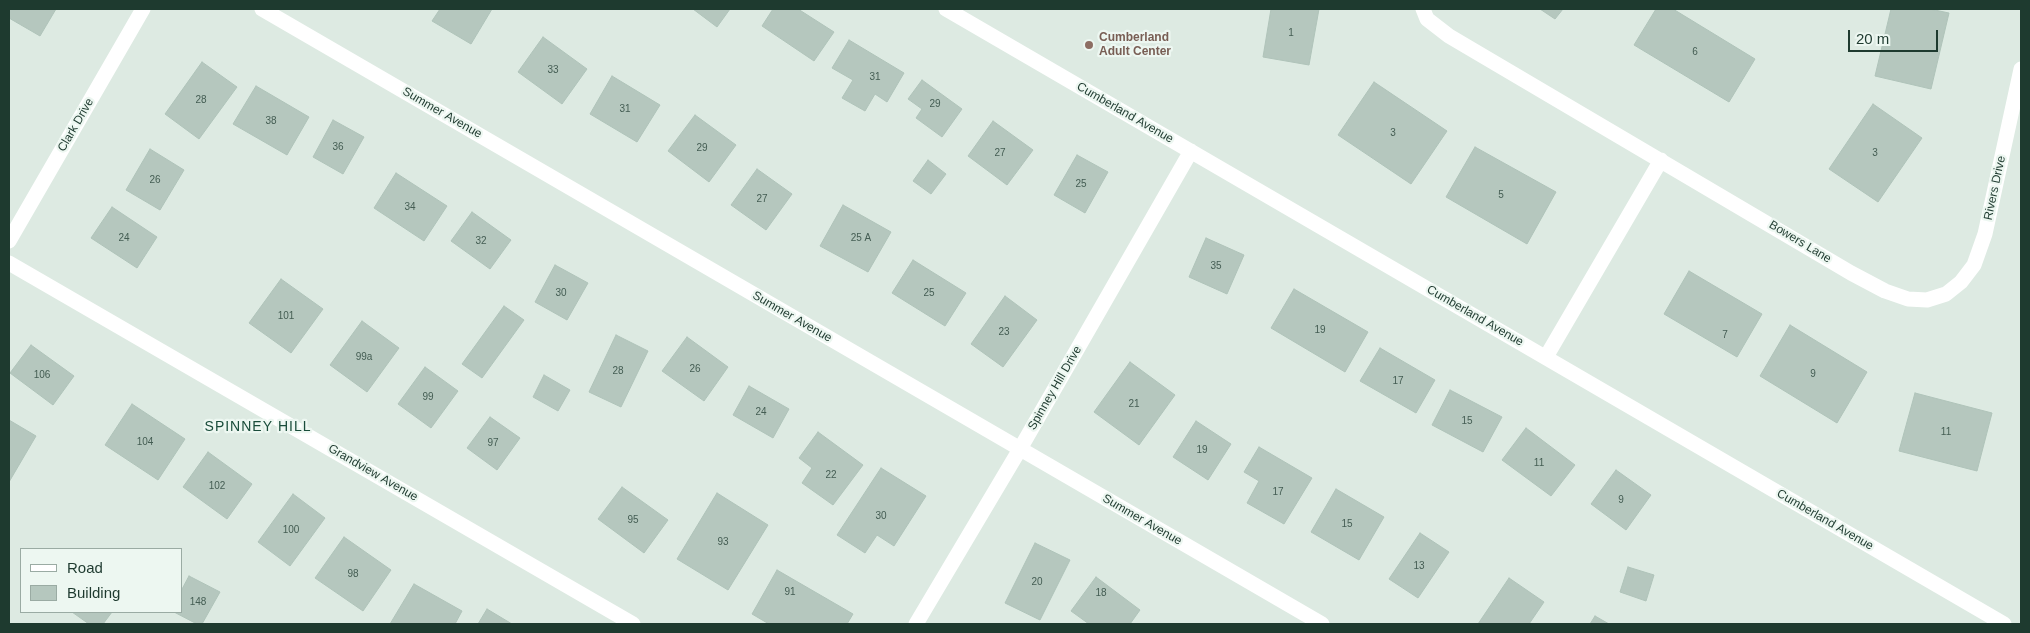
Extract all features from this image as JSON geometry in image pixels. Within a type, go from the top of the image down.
[{"type":"street","name":"Clark Drive","points":[[9,241],[144,9]]},
{"type":"street","name":"Summer Avenue","points":[[262,9],[1322,624]]},
{"type":"street","name":"Cumberland Avenue","points":[[946,9],[2004,624]]},
{"type":"street","name":"Bowers Lane","points":[[1423,9],[1428,19],[1448,36],[1886,291],[1900,297],[1920,300],[1934,299],[1946,294]]},
{"type":"street","name":"Rivers Drive","points":[[1946,294],[1968,274],[1978,255],[1985,234],[2021,69]]},
{"type":"street","name":"Spinney Hill Drive","points":[[916,624],[1020,449],[1191,151]]},
{"type":"street","points":[[1546,357],[1661,160]]},
{"type":"street","name":"Grandview Avenue","points":[[9,263],[633,624]]},
{"type":"building","points":[[9,9],[56,9],[40,36],[9,18]]},
{"type":"building","points":[[440,9],[492,9],[471,44],[432,21]]},
{"type":"building","points":[[693,9],[730,9],[717,27]]},
{"type":"building","points":[[773,9],[798,9],[834,32],[814,61],[762,26]]},
{"type":"building","points":[[1271,9],[1319,9],[1309,65],[1263,57]]},
{"type":"building","points":[[1540,9],[1563,9],[1555,19]]},
{"type":"building","points":[[1656,9],[1673,9],[1755,59],[1729,102],[1634,45]]},
{"type":"building","points":[[1891,9],[1930,9],[1949,13],[1931,89],[1875,76]]},
{"type":"building","points":[[543,37],[587,69],[562,104],[518,72]]},
{"type":"building","points":[[849,40],[904,73],[887,102],[875,94],[865,111],[842,98],[853,80],[832,68]]},
{"type":"building","points":[[202,62],[237,87],[199,139],[165,114]]},
{"type":"building","points":[[612,76],[660,105],[637,142],[590,114]]},
{"type":"building","points":[[922,80],[962,109],[942,137],[916,118],[922,109],[908,99]]},
{"type":"building","points":[[1374,82],[1447,131],[1411,184],[1338,135]]},
{"type":"building","points":[[256,86],[309,117],[287,155],[233,124]]},
{"type":"building","points":[[1873,104],[1922,138],[1878,202],[1829,169]]},
{"type":"building","points":[[695,115],[736,145],[709,182],[668,151]]},
{"type":"building","points":[[333,120],[364,137],[343,174],[313,157]]},
{"type":"building","points":[[993,121],[1033,150],[1007,185],[968,156]]},
{"type":"building","points":[[1475,147],[1556,192],[1527,244],[1446,197]]},
{"type":"building","points":[[150,149],[184,170],[160,210],[126,190]]},
{"type":"building","points":[[1077,155],[1108,172],[1085,213],[1054,195]]},
{"type":"building","points":[[928,160],[946,174],[931,194],[913,181]]},
{"type":"building","points":[[757,169],[792,194],[766,230],[731,205]]},
{"type":"building","points":[[396,173],[447,206],[424,241],[374,208]]},
{"type":"building","points":[[843,205],[891,232],[868,272],[820,246]]},
{"type":"building","points":[[112,207],[157,237],[137,268],[91,238]]},
{"type":"building","points":[[472,212],[511,240],[490,269],[451,241]]},
{"type":"building","points":[[1206,238],[1244,255],[1227,294],[1189,277]]},
{"type":"building","points":[[913,260],[966,293],[945,326],[892,293]]},
{"type":"building","points":[[555,265],[588,283],[567,320],[535,302]]},
{"type":"building","points":[[1689,271],[1762,314],[1737,357],[1664,314]]},
{"type":"building","points":[[281,279],[323,309],[291,353],[249,323]]},
{"type":"building","points":[[1294,289],[1368,332],[1345,372],[1271,328]]},
{"type":"building","points":[[1005,296],[1037,320],[1003,367],[971,344]]},
{"type":"building","points":[[504,306],[524,320],[482,378],[462,364]]},
{"type":"building","points":[[362,321],[399,348],[367,392],[330,365]]},
{"type":"building","points":[[1790,325],[1867,372],[1837,423],[1760,376]]},
{"type":"building","points":[[616,335],[648,351],[621,407],[589,392]]},
{"type":"building","points":[[687,337],[728,367],[704,401],[662,371]]},
{"type":"building","points":[[31,345],[74,376],[53,405],[10,373]]},
{"type":"building","points":[[1380,348],[1435,380],[1416,413],[1360,381]]},
{"type":"building","points":[[1130,362],[1175,395],[1139,445],[1094,412]]},
{"type":"building","points":[[425,367],[458,391],[431,428],[398,404]]},
{"type":"building","points":[[544,375],[570,390],[558,411],[533,397]]},
{"type":"building","points":[[749,386],[789,409],[773,438],[733,415]]},
{"type":"building","points":[[1450,390],[1502,417],[1483,452],[1432,425]]},
{"type":"building","points":[[1915,393],[1992,413],[1977,471],[1899,451]]},
{"type":"building","points":[[132,404],[185,439],[158,480],[105,445]]},
{"type":"building","points":[[490,417],[520,438],[497,470],[467,448]]},
{"type":"building","points":[[9,420],[36,436],[9,482]]},
{"type":"building","points":[[1196,421],[1231,444],[1208,480],[1173,457]]},
{"type":"building","points":[[1526,428],[1575,465],[1551,496],[1502,460]]},
{"type":"building","points":[[818,432],[863,465],[833,505],[802,483],[812,468],[799,458]]},
{"type":"building","points":[[1259,447],[1312,478],[1284,524],[1247,503],[1259,481],[1244,472]]},
{"type":"building","points":[[208,452],[252,484],[227,519],[183,487]]},
{"type":"building","points":[[881,468],[926,496],[894,546],[877,535],[865,553],[837,535]]},
{"type":"building","points":[[1616,470],[1651,495],[1626,530],[1591,504]]},
{"type":"building","points":[[622,487],[668,520],[644,553],[598,519]]},
{"type":"building","points":[[1336,489],[1384,517],[1359,560],[1311,532]]},
{"type":"building","points":[[717,493],[768,525],[728,590],[677,559]]},
{"type":"building","points":[[293,494],[325,518],[290,566],[258,542]]},
{"type":"building","points":[[1420,533],[1449,552],[1418,598],[1389,579]]},
{"type":"building","points":[[344,537],[391,570],[363,611],[315,578]]},
{"type":"building","points":[[1035,543],[1070,560],[1040,620],[1005,603]]},
{"type":"building","points":[[1628,567],[1654,575],[1646,601],[1620,592]]},
{"type":"building","points":[[777,570],[853,614],[847,624],[769,624],[752,614]]},
{"type":"building","points":[[189,576],[220,592],[202,624],[197,624],[176,613],[182,613],[182,589]]},
{"type":"building","points":[[1096,577],[1140,610],[1130,624],[1089,624],[1071,611]]},
{"type":"building","points":[[1509,578],[1544,602],[1529,624],[1478,624]]},
{"type":"building","points":[[414,584],[462,611],[455,624],[390,624]]},
{"type":"building","points":[[487,609],[512,624],[478,624]]},
{"type":"building","points":[[73,613],[111,613],[103,624],[89,624]]},
{"type":"building","points":[[1595,616],[1609,624],[1590,624]]},
{"type":"place","name":"Cumberland Adult Center","points":[[1089,45]]},
{"type":"district","name":"SPINNEY HILL","points":[[258,427]]}]
